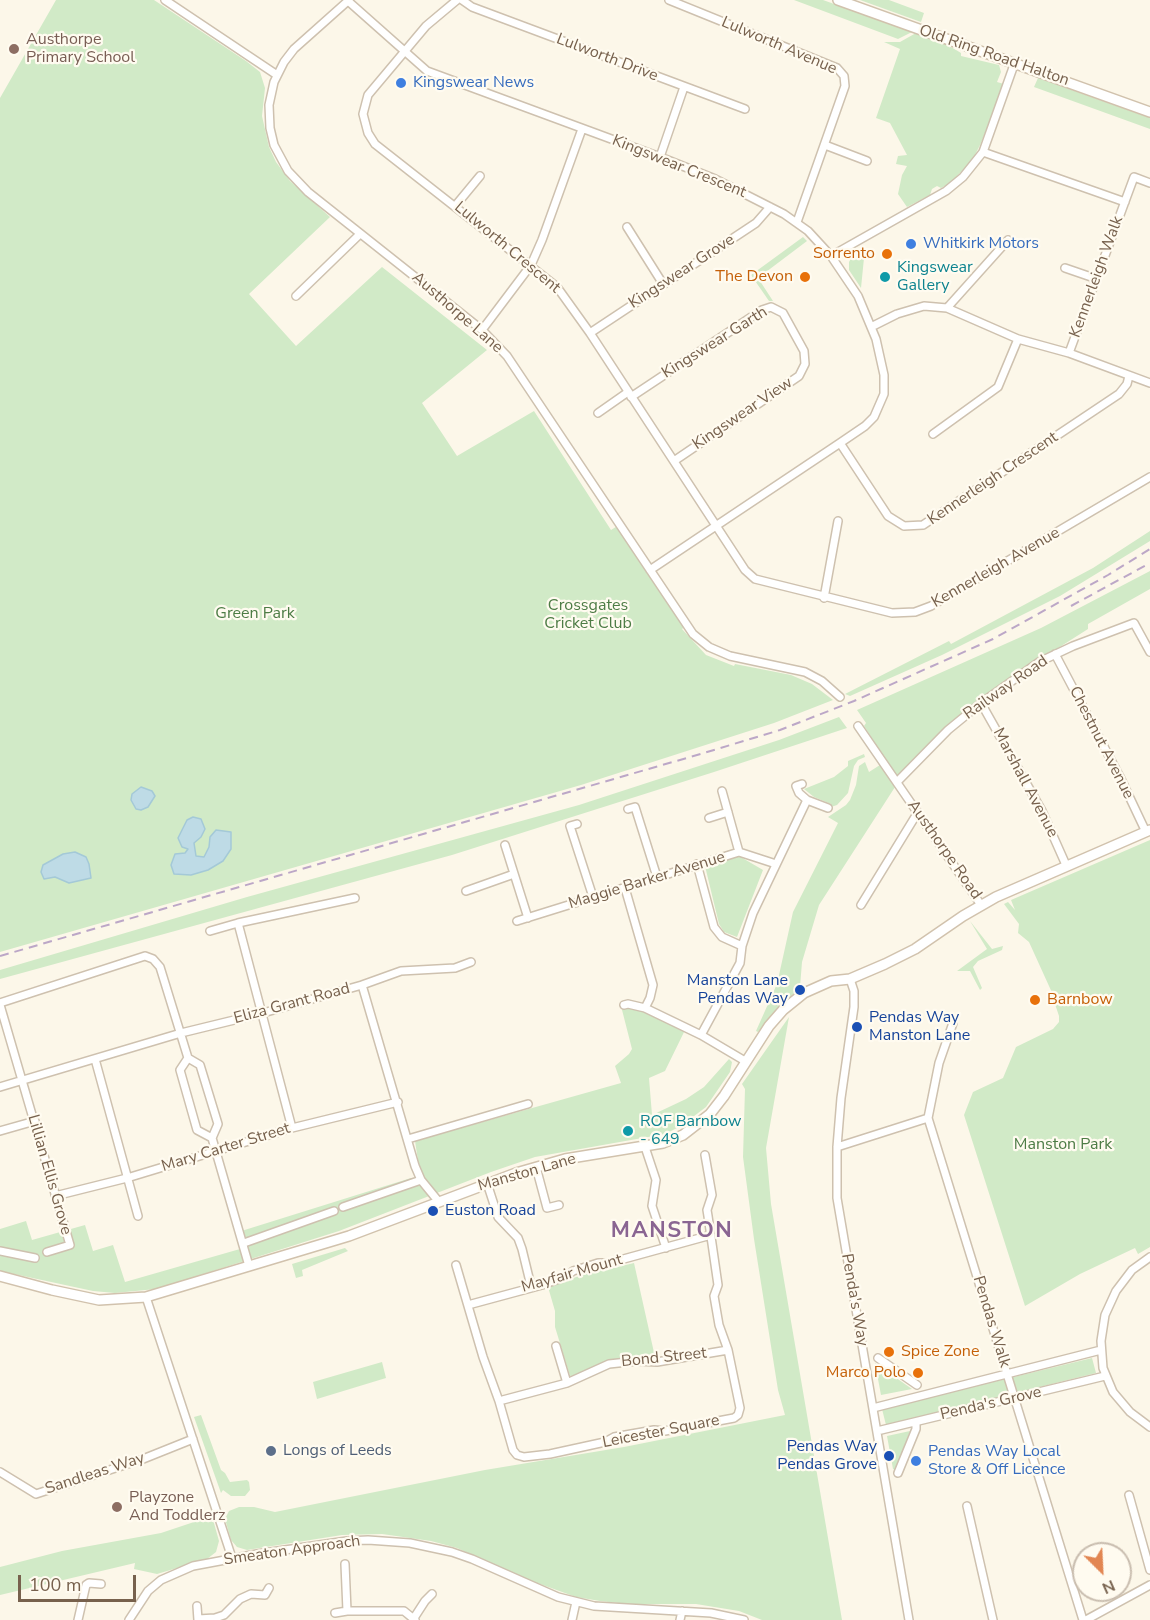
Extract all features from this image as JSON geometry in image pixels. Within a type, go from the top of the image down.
[{"type":"street","name":"Kingswear Crescent","points":[[349,0],[427,71],[715,179],[797,222],[831,256],[858,296],[871,327],[885,382],[884,394],[870,422],[650,570]]},
{"type":"street","name":"Austhorpe Lane","points":[[349,0],[294,50],[277,75],[268,113],[271,136],[288,171],[301,186],[482,330],[507,356],[693,634],[709,647],[730,656],[805,672],[822,681],[840,697]]},
{"type":"street","points":[[404,51],[426,26],[457,0]]},
{"type":"street","name":"Lulworth Drive","points":[[462,0],[472,7],[745,109]]},
{"type":"street","name":"Lulworth Avenue","points":[[669,0],[837,68],[844,76],[845,86],[797,222]]},
{"type":"street","name":"Old Ring Road Halton","points":[[838,0],[1150,112]]},
{"type":"street","points":[[169,1],[277,75]]},
{"type":"street","name":"Lulworth Crescent","points":[[404,51],[368,95],[363,114],[365,127],[375,144],[456,205],[557,287],[590,333],[715,526]]},
{"type":"street","points":[[831,256],[946,191],[963,177],[983,152],[1015,62]]},
{"type":"street","points":[[660,157],[684,87]]},
{"type":"street","points":[[482,330],[531,265],[582,129]]},
{"type":"street","points":[[825,145],[867,161]]},
{"type":"street","name":"Kennerleigh Walk","points":[[983,152],[1125,202]]},
{"type":"street","points":[[456,205],[480,176]]},
{"type":"street","name":"Kennerleigh Walk","points":[[1069,353],[1134,177],[1150,183]]},
{"type":"street","name":"Kingswear Grove","points":[[590,333],[756,223],[770,207]]},
{"type":"street","points":[[627,227],[663,284]]},
{"type":"street","points":[[296,296],[360,234]]},
{"type":"street","points":[[947,308],[1008,240]]},
{"type":"street","points":[[1065,268],[1096,279]]},
{"type":"street","points":[[871,327],[897,314],[924,306],[947,308],[1018,339],[1069,353],[1150,383]]},
{"type":"street","name":"Kingswear Garth","points":[[598,413],[766,307],[780,310],[792,328]]},
{"type":"street","name":"Kingswear View","points":[[674,461],[799,376],[805,364],[804,351],[792,328]]},
{"type":"street","points":[[933,434],[998,387],[1018,339]]},
{"type":"street","name":"Kennerleigh Crescent","points":[[840,443],[888,516],[904,526],[923,525],[1119,394],[1130,376]]},
{"type":"street","name":"Kennerleigh Avenue","points":[[715,526],[745,570],[755,579],[824,598],[892,613],[909,613],[926,608],[1150,477]]},
{"type":"street","points":[[824,598],[838,521]]},
{"type":"street","name":"Railway Road","points":[[895,780],[948,730],[981,703],[1039,662],[1134,622],[1150,652]]},
{"type":"street","name":"Chestnut Avenue","points":[[1055,654],[1148,831]]},
{"type":"street","name":"Marshall Avenue","points":[[981,703],[1042,811],[1066,865]]},
{"type":"street","name":"Austhorpe Road","points":[[858,726],[981,905],[1066,865],[1148,831]]},
{"type":"street","points":[[802,784],[796,786],[807,800],[828,808]]},
{"type":"street","points":[[722,790],[739,852]]},
{"type":"street","points":[[701,1035],[737,970],[753,913],[807,800]]},
{"type":"street","points":[[645,804],[632,808],[657,877]]},
{"type":"street","points":[[709,818],[728,812]]},
{"type":"street","points":[[861,905],[918,812]]},
{"type":"street","points":[[570,826],[593,897]]},
{"type":"street","points":[[505,845],[528,918]]},
{"type":"street","name":"Maggie Barker Avenue","points":[[517,921],[739,852],[776,864]]},
{"type":"street","points":[[697,864],[714,927],[722,938],[742,946]]},
{"type":"street","points":[[466,891],[514,874]]},
{"type":"street","points":[[625,888],[652,985],[650,998],[645,1008]]},
{"type":"street","points":[[210,931],[355,898]]},
{"type":"street","name":"Manston Lane","points":[[0,1276],[99,1300],[146,1297],[349,1236],[487,1183],[536,1167],[565,1159],[663,1143],[683,1135],[699,1124],[724,1096],[769,1026],[804,993],[831,981],[850,979],[915,949],[981,905]]},
{"type":"street","points":[[238,923],[292,1128]]},
{"type":"street","points":[[0,1004],[145,956],[153,959],[160,967],[188,1058],[200,1065],[218,1124],[212,1138],[249,1266]]},
{"type":"street","points":[[362,985],[401,971],[455,968],[471,962]]},
{"type":"street","name":"Penda's Way","points":[[850,979],[854,991],[854,1007],[841,1098],[837,1147],[837,1198],[909,1620]]},
{"type":"street","name":"Eliza Grant Road","points":[[0,1087],[181,1033],[263,1014],[362,985],[421,1180],[439,1202]]},
{"type":"street","name":"Lillian Ellis Grove","points":[[0,1004],[70,1245],[47,1252]]},
{"type":"street","points":[[624,1005],[645,1008],[701,1035],[746,1061]]},
{"type":"street","name":"Pendas Walk","points":[[952,1023],[939,1063],[928,1118],[1085,1620]]},
{"type":"street","points":[[188,1058],[180,1070],[197,1130],[212,1138]]},
{"type":"street","points":[[95,1059],[138,1216]]},
{"type":"street","name":"Mary Carter Street","points":[[55,1196],[127,1178],[292,1128],[398,1102]]},
{"type":"street","points":[[408,1139],[528,1104]]},
{"type":"street","points":[[837,1147],[928,1118]]},
{"type":"street","points":[[0,1131],[34,1121]]},
{"type":"street","points":[[645,1147],[656,1180],[652,1206],[666,1248]]},
{"type":"street","name":"Leicester Square","points":[[456,1265],[483,1357],[513,1450],[517,1455],[524,1457],[550,1454],[644,1431],[665,1431],[734,1418],[738,1415],[740,1408],[714,1296],[718,1285],[707,1210],[712,1195],[705,1155]]},
{"type":"street","points":[[536,1167],[547,1208],[559,1205]]},
{"type":"street","points":[[344,1207],[421,1180]]},
{"type":"street","points":[[487,1183],[498,1217],[518,1238],[531,1286]]},
{"type":"street","points":[[243,1243],[334,1211]]},
{"type":"street","name":"Mayfair Mount","points":[[468,1305],[556,1280],[573,1271],[598,1263],[609,1263],[711,1235]]},
{"type":"street","points":[[0,1251],[35,1258]]},
{"type":"street","points":[[1150,1257],[1126,1277],[1111,1299],[1103,1324],[1101,1350],[1106,1376],[1124,1406],[1150,1427]]},
{"type":"street","points":[[146,1297],[232,1558]]},
{"type":"street","points":[[556,1346],[567,1383]]},
{"type":"street","name":"Bond Street","points":[[499,1401],[567,1383],[609,1364],[657,1362],[728,1350]]},
{"type":"street","name":"Penda's Grove","points":[[873,1408],[1101,1350]]},
{"type":"street","points":[[878,1358],[917,1385]]},
{"type":"street","name":"Penda's Grove","points":[[877,1431],[1106,1376]]},
{"type":"street","points":[[898,1473],[916,1430],[916,1422]]},
{"type":"street","name":"Sandleas Way","points":[[0,1473],[36,1494],[143,1459],[193,1439]]},
{"type":"street","points":[[1129,1495],[1150,1570]]},
{"type":"street","points":[[967,1506],[993,1620]]},
{"type":"street","name":"Smeaton Approach","points":[[129,1620],[140,1600],[161,1580],[193,1566],[232,1558],[368,1540],[410,1543],[472,1559],[538,1590],[576,1602],[609,1609],[682,1611],[744,1620]]},
{"type":"street","points":[[345,1564],[347,1611]]},
{"type":"street","points":[[78,1620],[86,1585],[101,1584]]},
{"type":"street","points":[[1085,1620],[1150,1585]]},
{"type":"street","points":[[197,1606],[198,1619],[215,1618],[224,1615],[240,1599],[251,1594],[265,1595],[269,1588]]},
{"type":"street","points":[[335,1613],[404,1611],[415,1619],[425,1600],[432,1594]]},
{"type":"street","points":[[572,1620],[576,1602]]},
{"type":"street","points":[[680,1620],[682,1611]]},
{"type":"green space","name":"Green Park","points":[[56,0],[154,0],[260,72],[265,88],[262,116],[269,147],[276,162],[290,181],[330,217],[249,294],[296,346],[382,267],[487,350],[422,403],[457,456],[534,411],[611,530],[619,525],[687,625],[682,629],[706,655],[734,666],[735,664],[791,675],[812,684],[833,700],[774,723],[581,785],[0,952],[0,98]]},
{"type":"green space","points":[[794,0],[823,0],[912,32],[898,39]]},
{"type":"green space","points":[[860,0],[889,0],[924,13],[921,22]]},
{"type":"green space","points":[[916,33],[941,41],[961,53],[961,56],[999,65],[1001,72],[997,82],[1004,84],[972,161],[949,184],[941,188],[937,186],[932,189],[930,195],[907,207],[898,194],[902,175],[907,166],[896,164],[898,156],[907,155],[890,123],[876,118],[900,49],[884,42],[900,42]]},
{"type":"green space","points":[[1038,78],[1150,118],[1150,129],[1034,87]]},
{"type":"green space","points":[[803,237],[807,241],[758,278],[773,301],[769,301],[751,275]]},
{"type":"green space","points":[[865,248],[861,288],[849,270],[849,262],[853,255]]},
{"type":"green space","points":[[1150,531],[1150,541],[1060,596],[942,655],[850,696],[845,694],[949,641],[951,644],[1093,568]]},
{"type":"green space","points":[[1150,571],[1150,589],[1088,624],[1088,629],[1011,678],[898,779],[864,726],[866,723],[857,710],[1041,628]]},
{"type":"green space","points":[[839,717],[847,728],[452,855],[0,979],[0,970],[247,897],[579,805],[779,740]]},
{"type":"green space","points":[[864,754],[865,757],[858,760],[854,766],[848,793],[837,805],[831,807],[831,804],[814,797],[804,789],[834,777],[848,766],[848,761]]},
{"type":"green space","points":[[865,762],[869,772],[880,765],[895,787],[819,905],[802,962],[800,987],[758,1032],[756,1031],[777,984],[793,912],[838,823],[828,817],[850,800],[856,785],[859,766]]},
{"type":"green space","name":"Manston Park","points":[[1150,840],[1150,1247],[1138,1254],[1135,1248],[1080,1274],[1025,1306],[964,1115],[973,1092],[1003,1078],[1016,1047],[1053,1029],[1059,1022],[1054,997],[1029,942],[1018,933],[1019,924],[1004,904],[1008,902],[1015,910],[1011,900]]},
{"type":"green space","points":[[739,856],[763,870],[737,937],[724,932],[719,924],[705,866]]},
{"type":"green space","points":[[970,921],[992,949],[1003,946],[1002,950],[978,961],[973,967],[982,988],[980,990],[970,971],[957,971],[987,949]]},
{"type":"green space","points":[[628,1004],[686,1028],[665,1071],[649,1078],[652,1115],[686,1099],[704,1087],[729,1059],[732,1062],[730,1072],[706,1107],[681,1126],[665,1134],[535,1157],[339,1231],[156,1289],[115,1293],[93,1291],[0,1271],[0,1229],[26,1221],[32,1240],[85,1225],[93,1251],[113,1245],[125,1282],[240,1249],[235,1233],[411,1178],[421,1180],[415,1141],[621,1083],[615,1066],[632,1049],[621,1006]]},
{"type":"green space","points":[[789,1017],[766,1148],[771,1204],[842,1620],[762,1620],[739,1611],[696,1604],[627,1604],[576,1597],[529,1580],[457,1548],[431,1541],[382,1534],[342,1535],[247,1550],[237,1547],[231,1540],[225,1519],[229,1511],[239,1507],[254,1507],[275,1512],[485,1470],[624,1447],[785,1415],[778,1390],[743,1157],[745,1089],[742,1084]]},
{"type":"green space","points":[[345,1248],[348,1251],[302,1270],[303,1276],[296,1278],[292,1264]]},
{"type":"green space","points":[[634,1263],[655,1357],[606,1362],[581,1375],[570,1376],[555,1327],[555,1311],[548,1287],[599,1269],[605,1270]]},
{"type":"green space","points":[[1092,1358],[1096,1373],[886,1425],[882,1409]]},
{"type":"green space","points":[[382,1362],[386,1378],[317,1399],[313,1382]]},
{"type":"green space","points":[[875,1363],[912,1389],[881,1395]]},
{"type":"green space","points":[[201,1415],[221,1470],[230,1482],[247,1480],[249,1482],[250,1490],[245,1496],[231,1496],[223,1490],[221,1493],[194,1417]]},
{"type":"green space","points":[[910,1431],[895,1470],[887,1436]]},
{"type":"green space","points":[[212,1516],[219,1541],[216,1552],[207,1559],[157,1574],[134,1569],[135,1563],[0,1595],[0,1567],[62,1551],[161,1533]]},
{"type":"water","points":[[141,787],[152,791],[155,796],[148,807],[141,810],[136,809],[131,800],[132,794]]},
{"type":"water","points":[[193,817],[201,819],[205,829],[194,843],[196,856],[204,857],[209,847],[210,837],[216,830],[231,832],[231,849],[223,861],[208,870],[191,875],[174,874],[171,865],[175,854],[185,853],[188,849],[182,847],[178,838],[187,820]]},
{"type":"water","points":[[75,852],[86,857],[91,878],[69,883],[55,877],[44,879],[41,872],[43,865],[63,854]]},
{"type":"railway","points":[[0,956],[780,730],[854,701],[993,639],[1150,549]]},
{"type":"railway","points":[[1071,606],[1150,563]]},
{"type":"place","name":"Austhorpe Primary School","points":[[14,49]]},
{"type":"place","name":"Kingswear News","points":[[401,83]]},
{"type":"place","name":"Whitkirk Motors","points":[[911,244]]},
{"type":"place","name":"Sorrento","points":[[887,254]]},
{"type":"place","name":"The Devon","points":[[805,277]]},
{"type":"place","name":"Kingswear Gallery","points":[[885,277]]},
{"type":"place","name":"Manston Lane Pendas Way","points":[[800,990]]},
{"type":"place","name":"Barnbow","points":[[1035,1000]]},
{"type":"place","name":"Pendas Way Manston Lane","points":[[857,1027]]},
{"type":"place","name":"ROF Barnbow - 649","points":[[628,1131]]},
{"type":"place","name":"Euston Road","points":[[433,1211]]},
{"type":"place","name":"Spice Zone","points":[[889,1352]]},
{"type":"place","name":"Marco Polo","points":[[918,1373]]},
{"type":"place","name":"Longs of Leeds","points":[[271,1451]]},
{"type":"place","name":"Pendas Way Pendas Grove","points":[[889,1456]]},
{"type":"place","name":"Pendas Way Local Store & Off Licence","points":[[916,1461]]},
{"type":"place","name":"Playzone And Toddlerz","points":[[117,1507]]},
{"type":"district","name":"MANSTON","points":[[672,1232]]},
{"type":"park label","name":"Crossgates Cricket Club","points":[[588,615]]}]
